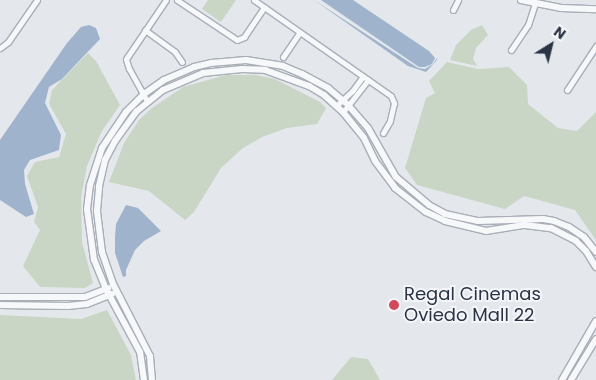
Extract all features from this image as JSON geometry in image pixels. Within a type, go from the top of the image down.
[{"type":"street","points":[[0,48],[8,42],[37,0]]},
{"type":"street","points":[[147,101],[129,69],[126,59],[166,0]]},
{"type":"street","points":[[177,0],[237,40],[244,37],[264,7]]},
{"type":"street","points":[[254,0],[393,99],[390,121],[383,132]]},
{"type":"street","points":[[453,10],[458,0]]},
{"type":"street","points":[[521,0],[561,8],[596,9]]},
{"type":"street","points":[[511,50],[528,25],[535,3]]},
{"type":"street","points":[[145,30],[175,52],[182,62]]},
{"type":"street","points":[[283,57],[300,32]]},
{"type":"street","points":[[567,90],[596,46]]},
{"type":"street","points":[[144,380],[140,352],[106,289],[94,260],[87,209],[90,185],[98,157],[113,129],[144,94],[164,80],[194,67],[211,63],[246,60],[283,66],[302,74],[328,88],[348,105],[368,128],[396,177],[429,205],[445,214],[478,221],[542,219],[554,221],[584,237],[596,252]]},
{"type":"street","points":[[152,380],[150,356],[113,284],[102,252],[98,230],[99,186],[106,160],[115,141],[132,116],[147,101],[163,90],[203,73],[242,69],[265,70],[286,76],[308,86],[343,112],[364,138],[376,161],[395,188],[426,212],[445,222],[486,231],[525,226],[550,228],[576,241],[586,251],[596,267]]},
{"type":"street","points":[[343,112],[363,76]]},
{"type":"street","points":[[336,106],[368,80]]},
{"type":"street","points":[[0,297],[85,297],[106,289],[113,284]]},
{"type":"street","points":[[0,305],[68,306],[87,304],[117,292]]},
{"type":"street","points":[[562,380],[596,321]]},
{"type":"street","points":[[571,380],[596,339]]},
{"type":"green space","points":[[208,0],[236,0],[221,22],[202,9]]},
{"type":"green space","points":[[482,25],[488,35],[476,48],[473,59],[477,66],[450,60],[456,45],[471,30]]},
{"type":"green space","points":[[88,53],[96,61],[120,105],[102,131],[87,166],[81,197],[82,242],[93,283],[85,288],[40,287],[23,266],[40,230],[34,222],[38,207],[27,176],[35,162],[59,157],[66,134],[49,104],[52,90]]},
{"type":"green space","points":[[447,62],[478,69],[509,67],[527,85],[528,104],[558,128],[577,131],[596,112],[596,240],[575,210],[524,196],[505,209],[417,185],[405,168],[426,98],[435,93],[429,81]]},
{"type":"green space","points":[[226,75],[255,75],[275,79],[320,102],[326,108],[317,124],[287,128],[262,137],[243,148],[221,168],[194,212],[185,220],[149,191],[109,182],[124,143],[139,120],[152,108],[183,87]]},
{"type":"green space","points":[[107,310],[131,355],[136,380],[0,380],[0,315],[81,319]]},
{"type":"green space","points":[[351,357],[368,359],[380,380],[332,380]]},
{"type":"water","points":[[314,0],[418,68],[425,69],[433,64],[437,58],[437,60],[426,72],[408,66]]},
{"type":"water","points":[[321,0],[353,0],[429,51],[435,58],[432,64],[419,67]]},
{"type":"water","points":[[89,25],[96,28],[100,39],[62,79],[49,87],[45,103],[61,135],[59,150],[30,160],[24,170],[25,184],[34,214],[26,217],[0,200],[0,140],[67,43],[81,27]]},
{"type":"water","points":[[126,205],[138,208],[161,231],[144,241],[135,250],[126,270],[126,276],[123,277],[115,253],[115,237],[116,224]]},
{"type":"place","name":"Regal Cinemas Oviedo Mall 22","points":[[394,305]]}]
